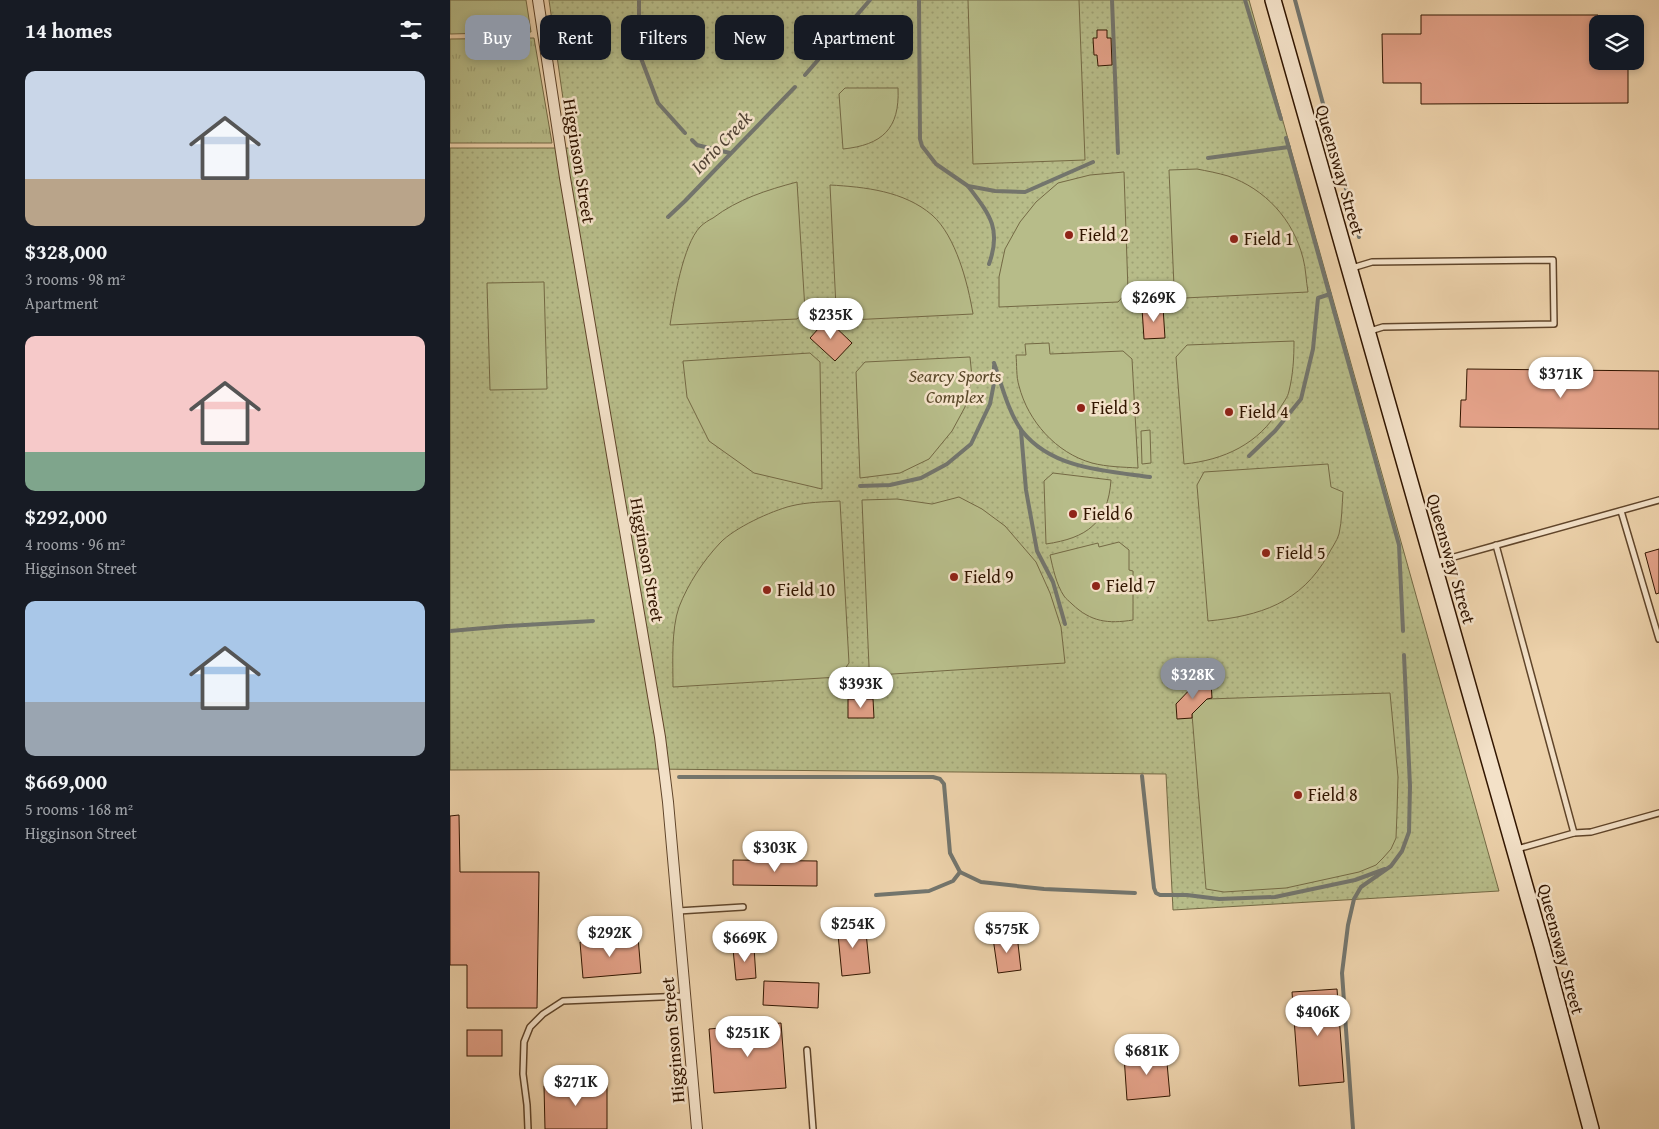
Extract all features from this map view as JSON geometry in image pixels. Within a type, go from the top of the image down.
[{"type":"street","name":"Higginson Street","points":[[538,0],[564,178],[660,737],[668,802],[697,1129]]},
{"type":"street","name":"Queensway Street","points":[[1273,0],[1514,850],[1591,1129]]},
{"type":"lane","points":[[1349,269],[1372,262],[1553,260],[1554,324],[1383,327],[1367,332]]},
{"type":"lane","points":[[1433,563],[1659,500]]},
{"type":"lane","points":[[1621,511],[1659,639]]},
{"type":"lane","points":[[1496,545],[1574,833]]},
{"type":"lane","points":[[1514,850],[1574,833],[1590,832],[1659,812]]},
{"type":"lane","points":[[678,911],[743,907]]},
{"type":"lane","points":[[528,1129],[523,1074],[524,1042],[530,1027],[543,1014],[563,1001],[686,996]]},
{"type":"lane","points":[[807,1050],[813,1129]]},
{"type":"green space","points":[[450,0],[526,0],[528,15],[465,15],[465,34],[450,34]]},
{"type":"green space","name":"Searcy Sports Complex","points":[[549,0],[1249,0],[1499,891],[1173,910],[1166,774],[649,769],[450,770],[450,148],[570,148],[558,60],[611,60],[611,15],[551,15]]},
{"type":"green space","points":[[968,0],[1079,0],[1085,160],[973,164]]},
{"type":"green space","points":[[530,38],[534,38],[552,143],[450,143],[450,39],[465,39],[465,60],[530,60]]},
{"type":"green space","points":[[845,88],[898,88],[898,102],[892,124],[878,139],[868,144],[843,149],[839,94]]},
{"type":"green space","name":"Field 1","points":[[1197,169],[1228,176],[1241,182],[1254,189],[1276,207],[1285,218],[1298,244],[1304,262],[1308,292],[1184,298],[1174,287],[1169,170]]},
{"type":"green space","name":"Field 2","points":[[1124,172],[1128,291],[1118,302],[999,307],[999,277],[1005,249],[1020,222],[1036,202],[1058,183],[1090,175]]},
{"type":"green space","points":[[797,182],[805,310],[797,319],[670,325],[684,259],[694,235],[700,227],[732,205],[764,192]]},
{"type":"green space","points":[[830,185],[857,187],[897,195],[909,200],[932,215],[948,235],[960,261],[973,314],[850,320],[836,307]]},
{"type":"green space","points":[[544,282],[547,389],[490,390],[487,283]]},
{"type":"green space","name":"Field 4","points":[[1294,341],[1292,373],[1288,393],[1271,421],[1262,431],[1239,448],[1213,459],[1184,464],[1176,357],[1187,345]]},
{"type":"green space","name":"Field 3","points":[[1049,343],[1050,354],[1123,351],[1132,359],[1138,468],[1103,465],[1079,458],[1055,443],[1037,423],[1023,399],[1017,374],[1016,355],[1026,355],[1025,344]]},
{"type":"green space","points":[[810,353],[820,362],[822,489],[754,473],[709,441],[687,397],[683,361]]},
{"type":"green space","points":[[970,357],[972,377],[965,407],[952,431],[929,459],[900,473],[860,478],[856,372],[865,362]]},
{"type":"green space","points":[[1150,430],[1151,463],[1142,464],[1141,431]]},
{"type":"green space","name":"Field 5","points":[[1328,464],[1331,487],[1343,492],[1341,518],[1337,539],[1317,571],[1292,596],[1262,611],[1208,621],[1197,485],[1204,472]]},
{"type":"green space","name":"Field 6","points":[[1053,473],[1111,480],[1105,507],[1100,518],[1093,526],[1073,538],[1046,544],[1044,481]]},
{"type":"green space","name":"Field 9","points":[[959,497],[982,509],[1005,526],[1036,562],[1050,593],[1061,627],[1065,663],[877,675],[869,667],[862,500],[897,499],[932,504]]},
{"type":"green space","name":"Field 10","points":[[840,501],[849,663],[839,677],[673,687],[676,616],[691,581],[720,543],[734,532],[773,512],[803,504]]},
{"type":"green space","name":"Field 7","points":[[1119,542],[1129,550],[1129,570],[1133,571],[1133,620],[1116,622],[1093,618],[1079,610],[1065,597],[1057,581],[1050,555],[1098,543],[1099,547]]},
{"type":"green space","name":"Field 8","points":[[1390,693],[1398,777],[1396,838],[1391,849],[1383,858],[1376,865],[1359,872],[1286,888],[1224,892],[1206,889],[1192,714],[1207,699]]},
{"type":"building","points":[[1421,15],[1589,15],[1589,70],[1628,70],[1628,103],[1421,104],[1421,83],[1383,83],[1382,34],[1421,34]]},
{"type":"building","points":[[1097,30],[1107,30],[1107,38],[1111,38],[1112,65],[1098,66],[1097,55],[1094,55],[1093,38],[1097,38]]},
{"type":"building","points":[[1163,307],[1165,338],[1144,339],[1142,308]]},
{"type":"building","points":[[827,319],[852,343],[835,361],[810,338]]},
{"type":"building","points":[[1467,369],[1659,371],[1659,429],[1460,427],[1461,400],[1466,400]]},
{"type":"building","points":[[1659,549],[1659,593],[1656,594],[1645,553]]},
{"type":"building","points":[[1196,683],[1211,683],[1212,698],[1207,699],[1192,714],[1192,718],[1177,719],[1176,704]]},
{"type":"building","points":[[848,699],[873,699],[874,718],[848,718]]},
{"type":"building","points":[[459,815],[460,872],[539,872],[537,1008],[467,1008],[467,965],[450,965],[450,816]]},
{"type":"building","points":[[733,860],[817,861],[817,886],[733,885]]},
{"type":"building","points":[[865,922],[870,973],[842,976],[837,924]]},
{"type":"building","points":[[1017,935],[1021,970],[998,973],[993,938]]},
{"type":"building","points":[[638,937],[641,973],[583,978],[580,942]]},
{"type":"building","points":[[754,947],[756,978],[736,980],[733,949]]},
{"type":"building","points":[[764,981],[819,983],[818,1008],[763,1005]]},
{"type":"building","points":[[1337,989],[1344,1082],[1299,1086],[1292,992]]},
{"type":"building","points":[[781,1023],[786,1088],[714,1093],[709,1029]]},
{"type":"building","points":[[467,1030],[502,1030],[502,1056],[467,1056]]},
{"type":"building","points":[[1166,1052],[1170,1096],[1127,1100],[1124,1056]]},
{"type":"building","points":[[607,1085],[607,1129],[545,1129],[544,1086]]},
{"type":"waterway","points":[[639,0],[639,53],[658,103],[685,133]]},
{"type":"waterway","name":"Iorio Creek","points":[[805,75],[870,0]]},
{"type":"waterway","points":[[919,0],[920,139],[922,146],[936,164],[968,186],[995,191],[1025,192],[1093,162]]},
{"type":"waterway","points":[[1112,0],[1118,153]]},
{"type":"waterway","points":[[1245,0],[1281,119]]},
{"type":"waterway","points":[[1295,0],[1359,237]]},
{"type":"waterway","name":"Iorio Creek","points":[[668,217],[795,87]]},
{"type":"waterway","points":[[1286,138],[1399,545],[1403,631]]},
{"type":"waterway","points":[[692,140],[697,145],[730,153]]},
{"type":"waterway","points":[[1208,158],[1289,147]]},
{"type":"waterway","points":[[968,186],[987,213],[994,231],[993,251],[989,264]]},
{"type":"waterway","points":[[1249,456],[1275,431],[1301,399],[1313,349],[1318,298],[1330,294]]},
{"type":"waterway","points":[[994,363],[1017,424],[1034,444],[1064,461],[1081,466],[1150,477]]},
{"type":"waterway","points":[[860,486],[890,485],[921,478],[947,464],[971,444],[990,404],[994,383],[994,366]]},
{"type":"waterway","points":[[1021,431],[1026,490],[1037,551],[1053,582],[1065,624]]},
{"type":"waterway","points":[[450,631],[593,621]]},
{"type":"waterway","points":[[1353,1129],[1342,973],[1348,925],[1354,899],[1361,887],[1391,866],[1402,851],[1409,832],[1410,786],[1404,655]]},
{"type":"waterway","points":[[1142,776],[1154,888],[1156,893],[1160,895],[1187,895],[1219,899],[1275,897],[1355,880],[1385,869]]},
{"type":"waterway","points":[[679,777],[933,777],[940,779],[944,784],[950,853],[960,872],[981,882],[1044,889],[1135,893]]},
{"type":"waterway","points":[[876,895],[929,891],[953,881],[960,872]]},
{"type":"place","name":"Field 2","points":[[1069,235]]},
{"type":"place","name":"Field 1","points":[[1234,239]]},
{"type":"place","name":"Field 3","points":[[1081,408]]},
{"type":"place","name":"Field 4","points":[[1229,412]]},
{"type":"place","name":"Field 6","points":[[1073,514]]},
{"type":"place","name":"Field 5","points":[[1266,553]]},
{"type":"place","name":"Field 9","points":[[954,577]]},
{"type":"place","name":"Field 7","points":[[1096,586]]},
{"type":"place","name":"Field 10","points":[[767,590]]},
{"type":"place","name":"Field 8","points":[[1298,795]]}]
